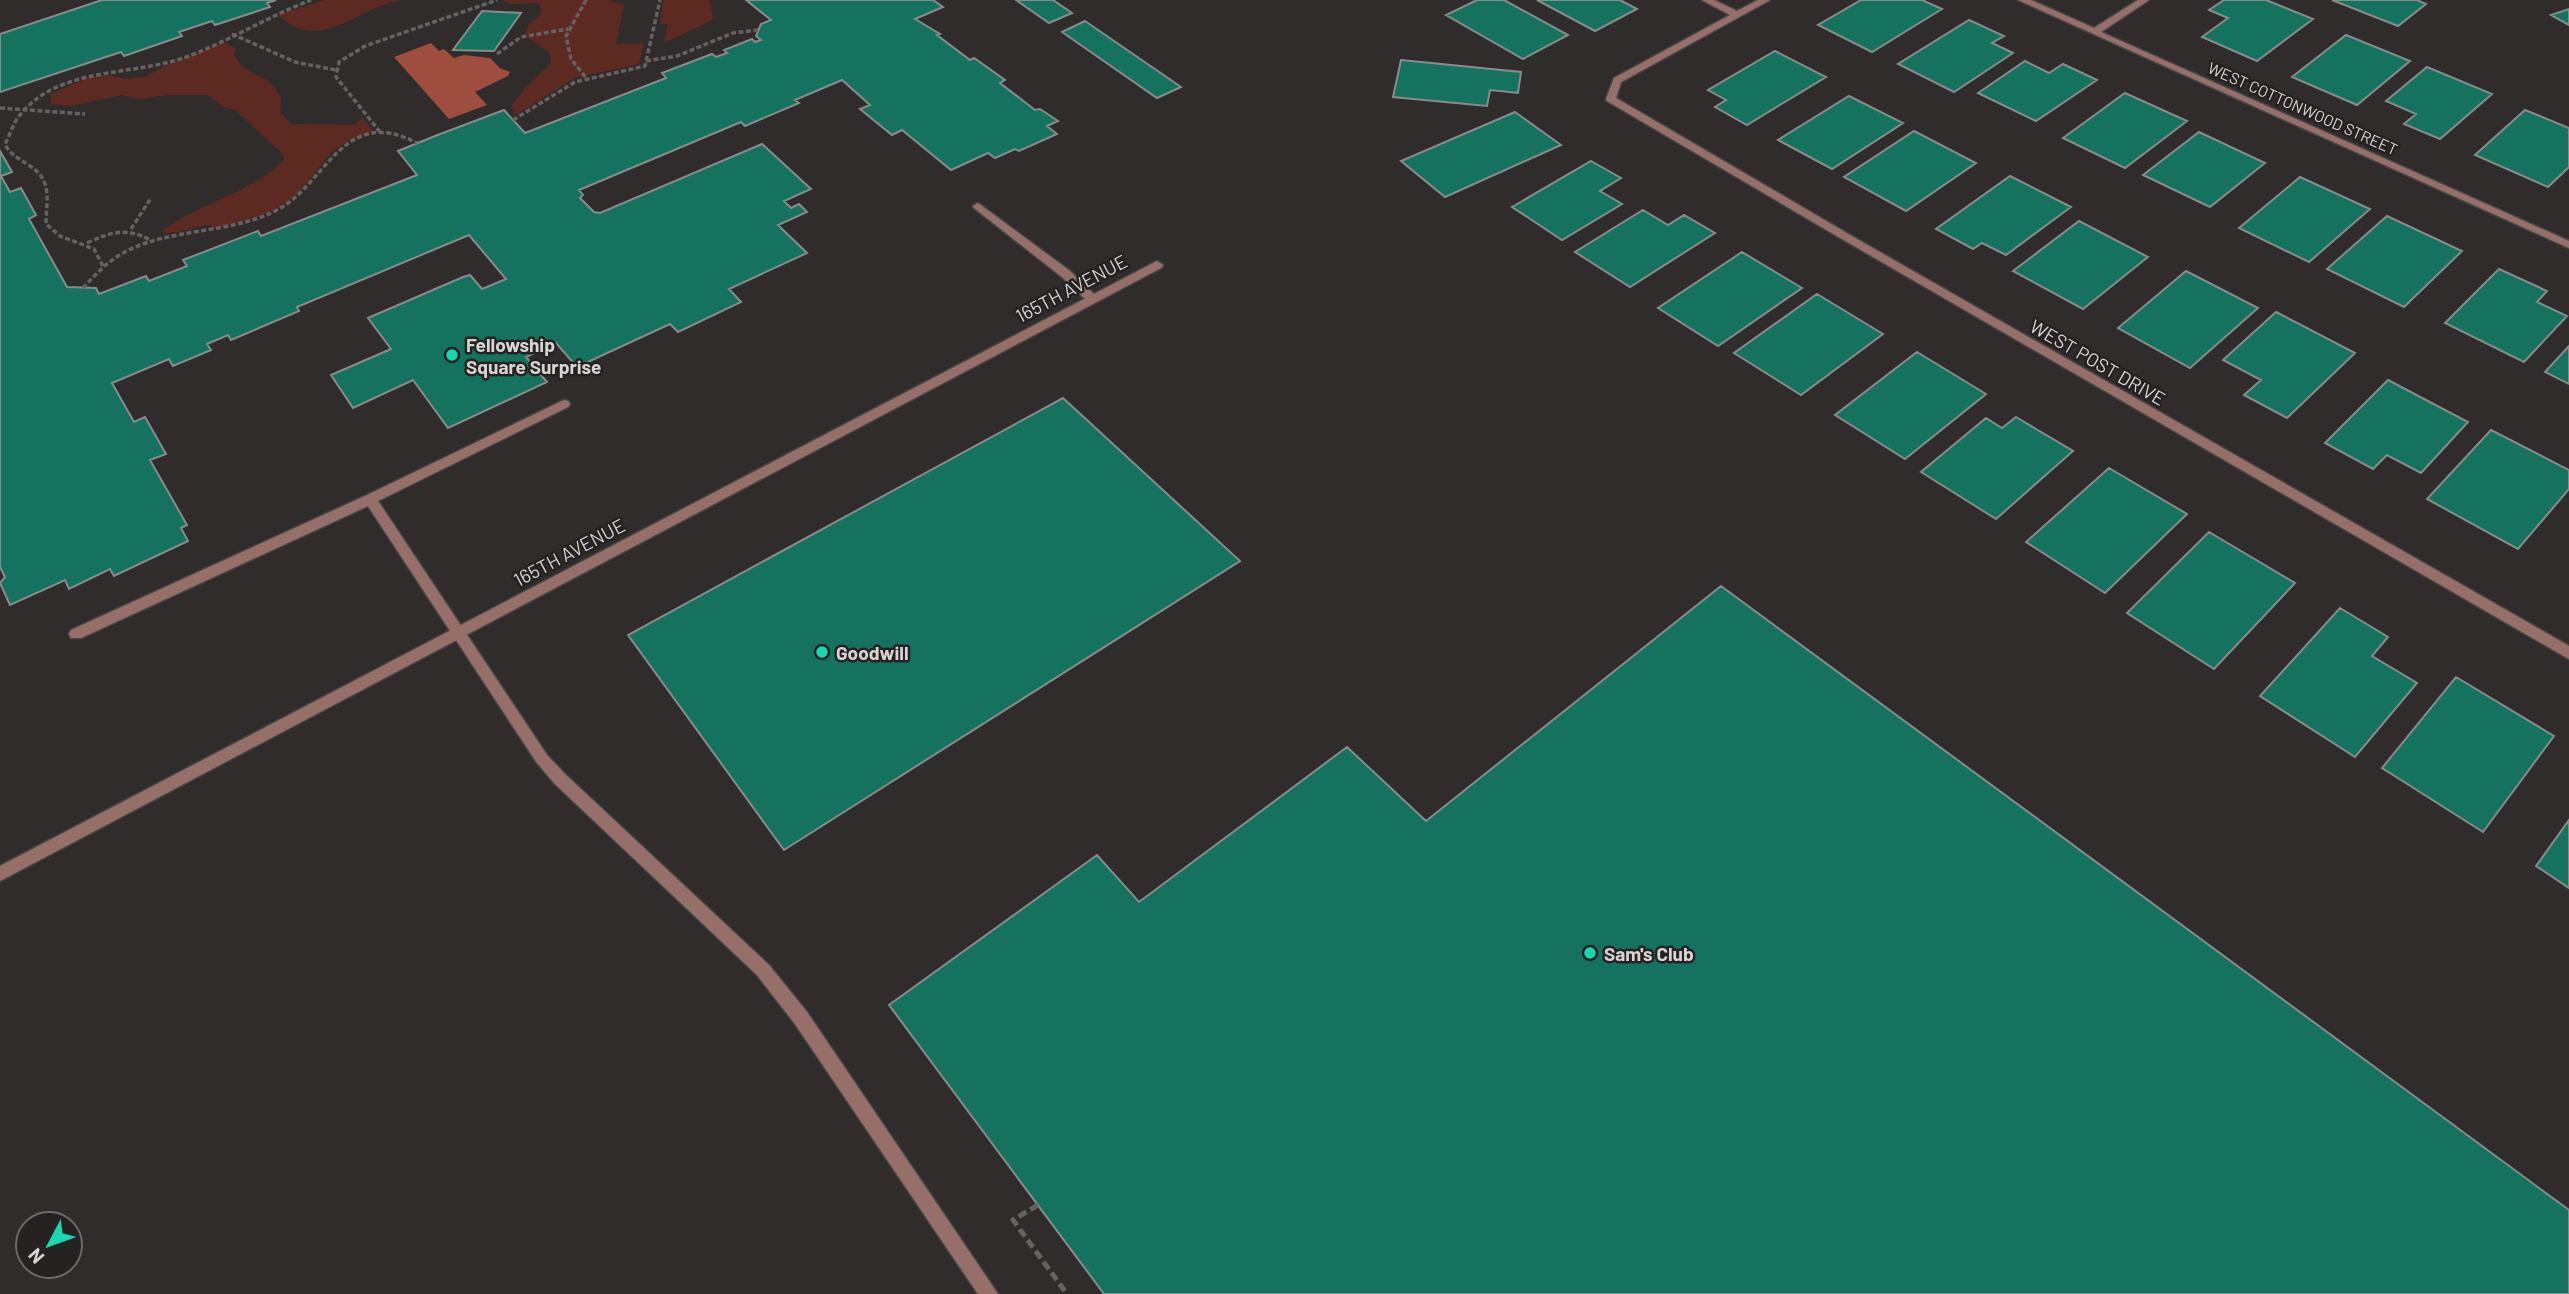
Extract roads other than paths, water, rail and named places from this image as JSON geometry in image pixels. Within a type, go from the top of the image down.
[{"type":"street","points":[[1707,0],[1737,15],[1765,0]]},
{"type":"street","name":"WEST COTTONWOOD STREET","points":[[2023,0],[2569,245]]},
{"type":"street","points":[[2094,32],[2144,0]]},
{"type":"street","name":"WEST POST DRIVE","points":[[1737,15],[1617,80],[1611,99],[2569,653]]},
{"type":"street","points":[[978,206],[1066,274],[1091,298]]},
{"type":"street","name":"165TH AVENUE","points":[[0,874],[1157,265]]},
{"type":"street","points":[[76,634],[370,499],[564,404]]},
{"type":"street","points":[[370,499],[460,631],[523,732],[559,779],[771,980],[801,1018],[989,1294]]},
{"type":"place","name":"Fellowship Square Surprise","points":[[452,355]]},
{"type":"place","name":"Goodwill","points":[[822,652]]},
{"type":"place","name":"Sam's Club","points":[[1590,953]]}]
